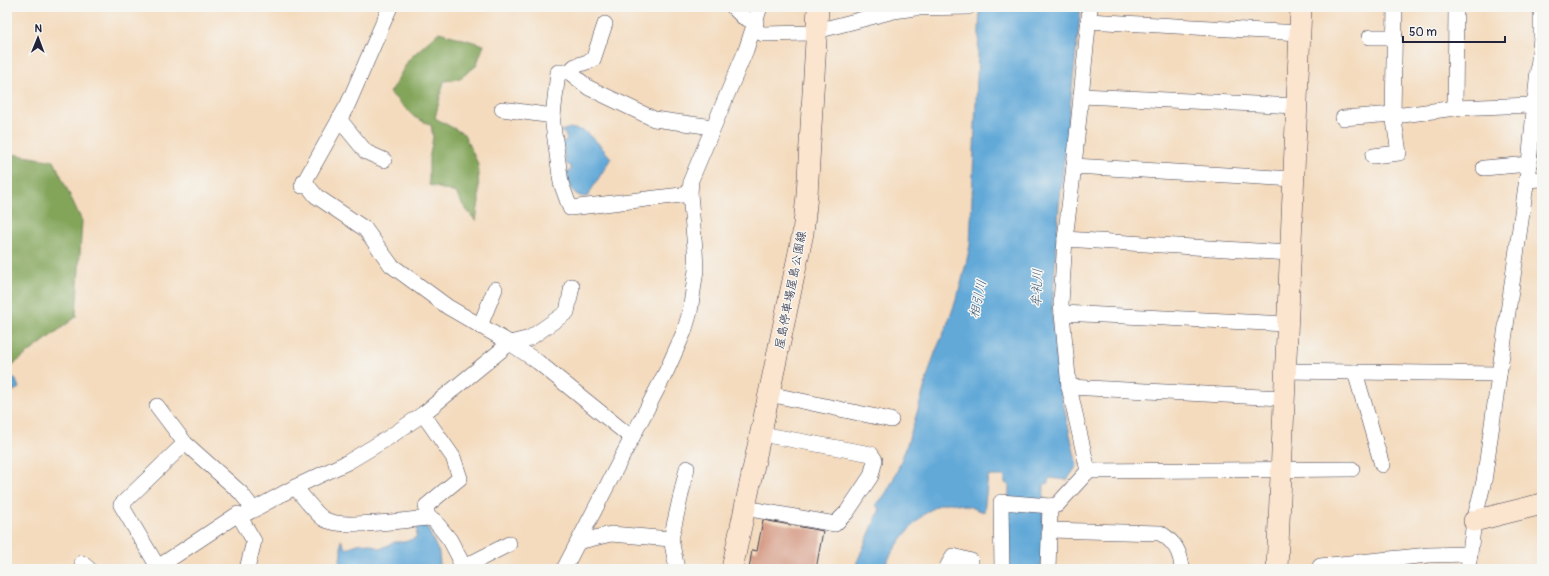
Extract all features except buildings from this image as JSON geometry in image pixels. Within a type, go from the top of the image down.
[{"type":"street","points":[[390,7],[348,104],[303,183],[316,196],[365,229],[391,265],[448,307],[538,362],[632,438]]},
{"type":"street","points":[[733,7],[763,34],[809,33],[894,11],[915,8],[968,7]]},
{"type":"street","points":[[564,569],[677,351],[690,312],[696,270],[690,194],[693,174],[755,27],[760,7]]},
{"type":"street","name":"屋島停車場屋島公園線","points":[[732,569],[800,252],[806,214],[818,7]]},
{"type":"street","points":[[1277,569],[1286,324],[1301,7]]},
{"type":"street","points":[[1373,156],[1399,154],[1393,114],[1395,7]]},
{"type":"street","points":[[1455,108],[1456,7]]},
{"type":"street","points":[[1468,569],[1474,521],[1484,481],[1529,164],[1541,37],[1542,7]]},
{"type":"street","points":[[1088,471],[1069,387],[1061,303],[1065,239],[1074,166],[1089,14],[1300,33]]},
{"type":"street","points":[[569,72],[575,66],[593,60],[605,24]]},
{"type":"street","points":[[1370,37],[1395,36]]},
{"type":"street","points":[[690,194],[570,208],[561,183],[553,125],[558,72],[569,72],[589,88],[654,119],[713,127]]},
{"type":"street","points":[[1081,96],[1296,106]]},
{"type":"street","points":[[1343,118],[1393,114],[1403,115],[1455,108],[1534,105]]},
{"type":"street","points":[[502,109],[553,116]]},
{"type":"street","points":[[339,119],[366,152],[384,160]]},
{"type":"street","points":[[1484,168],[1529,164]]},
{"type":"street","points":[[1074,166],[1293,179]]},
{"type":"street","points":[[1526,180],[1542,179]]},
{"type":"street","points":[[1065,239],[1290,253]]},
{"type":"street","points":[[240,517],[295,487],[348,462],[388,438],[423,414],[510,344],[530,338],[567,312],[572,286]]},
{"type":"street","points":[[480,326],[495,289]]},
{"type":"street","points":[[1062,313],[1286,324]]},
{"type":"street","points":[[1284,371],[1499,374]]},
{"type":"street","points":[[1355,372],[1382,465]]},
{"type":"street","points":[[1069,387],[1283,398]]},
{"type":"street","points":[[769,394],[891,420]]},
{"type":"street","points":[[157,406],[185,443],[241,493],[254,510]]},
{"type":"street","points":[[423,414],[453,457],[460,478],[426,506],[428,518]]},
{"type":"street","points":[[745,508],[835,524],[847,512],[871,476],[875,460],[872,454],[761,434]]},
{"type":"street","points":[[185,443],[121,505],[157,568],[238,514],[254,541],[247,569]]},
{"type":"street","points":[[678,569],[671,538],[687,468]]},
{"type":"street","points":[[1002,569],[1001,502],[1050,506],[1057,505],[1088,471],[1352,468]]},
{"type":"street","points":[[295,487],[324,519],[334,523],[351,524],[428,518],[434,520],[450,540],[460,558],[460,569],[509,544]]},
{"type":"street","points":[[1474,521],[1542,504]]},
{"type":"street","points":[[1048,569],[1050,506]]},
{"type":"street","points":[[1049,530],[1160,533],[1168,538],[1177,548],[1182,569]]},
{"type":"street","points":[[578,542],[611,534],[671,538]]},
{"type":"street","points":[[1321,569],[1320,566],[1429,555],[1470,554]]},
{"type":"street","points":[[946,569],[953,556],[971,561],[971,569]]},
{"type":"green space","points":[[439,32],[484,45],[476,66],[459,79],[444,81],[435,118],[464,134],[478,164],[479,201],[476,221],[464,207],[456,193],[429,185],[429,160],[433,137],[431,125],[414,117],[390,93],[409,59]]},
{"type":"green space","points":[[7,153],[54,161],[82,221],[76,317],[7,369]]},
{"type":"water","points":[[980,7],[1081,7],[1059,206],[1052,312],[1058,380],[1077,466],[1067,480],[1049,478],[1048,483],[1044,484],[1041,569],[1008,569],[1009,485],[1005,483],[1005,476],[988,476],[984,512],[955,503],[946,503],[937,506],[918,520],[909,530],[893,551],[884,569],[854,569],[880,509],[875,505],[885,495],[894,479],[902,458],[935,353],[955,303],[966,264],[970,245]]},
{"type":"water","points":[[570,128],[584,131],[596,141],[611,158],[587,197],[575,193],[569,182],[567,173],[571,170],[571,166],[566,164],[562,142],[567,140],[565,134],[561,131]]},
{"type":"water","points":[[7,378],[15,378],[19,388],[7,394]]},
{"type":"water","points":[[416,524],[427,527],[439,553],[440,564],[435,569],[338,569],[341,554],[341,540],[346,549],[363,543],[380,549],[395,542],[404,542],[416,538]]},
{"type":"water label","name":"牟礼川","points":[[1037,288]]},
{"type":"water label","name":"相引川","points":[[978,299]]}]
